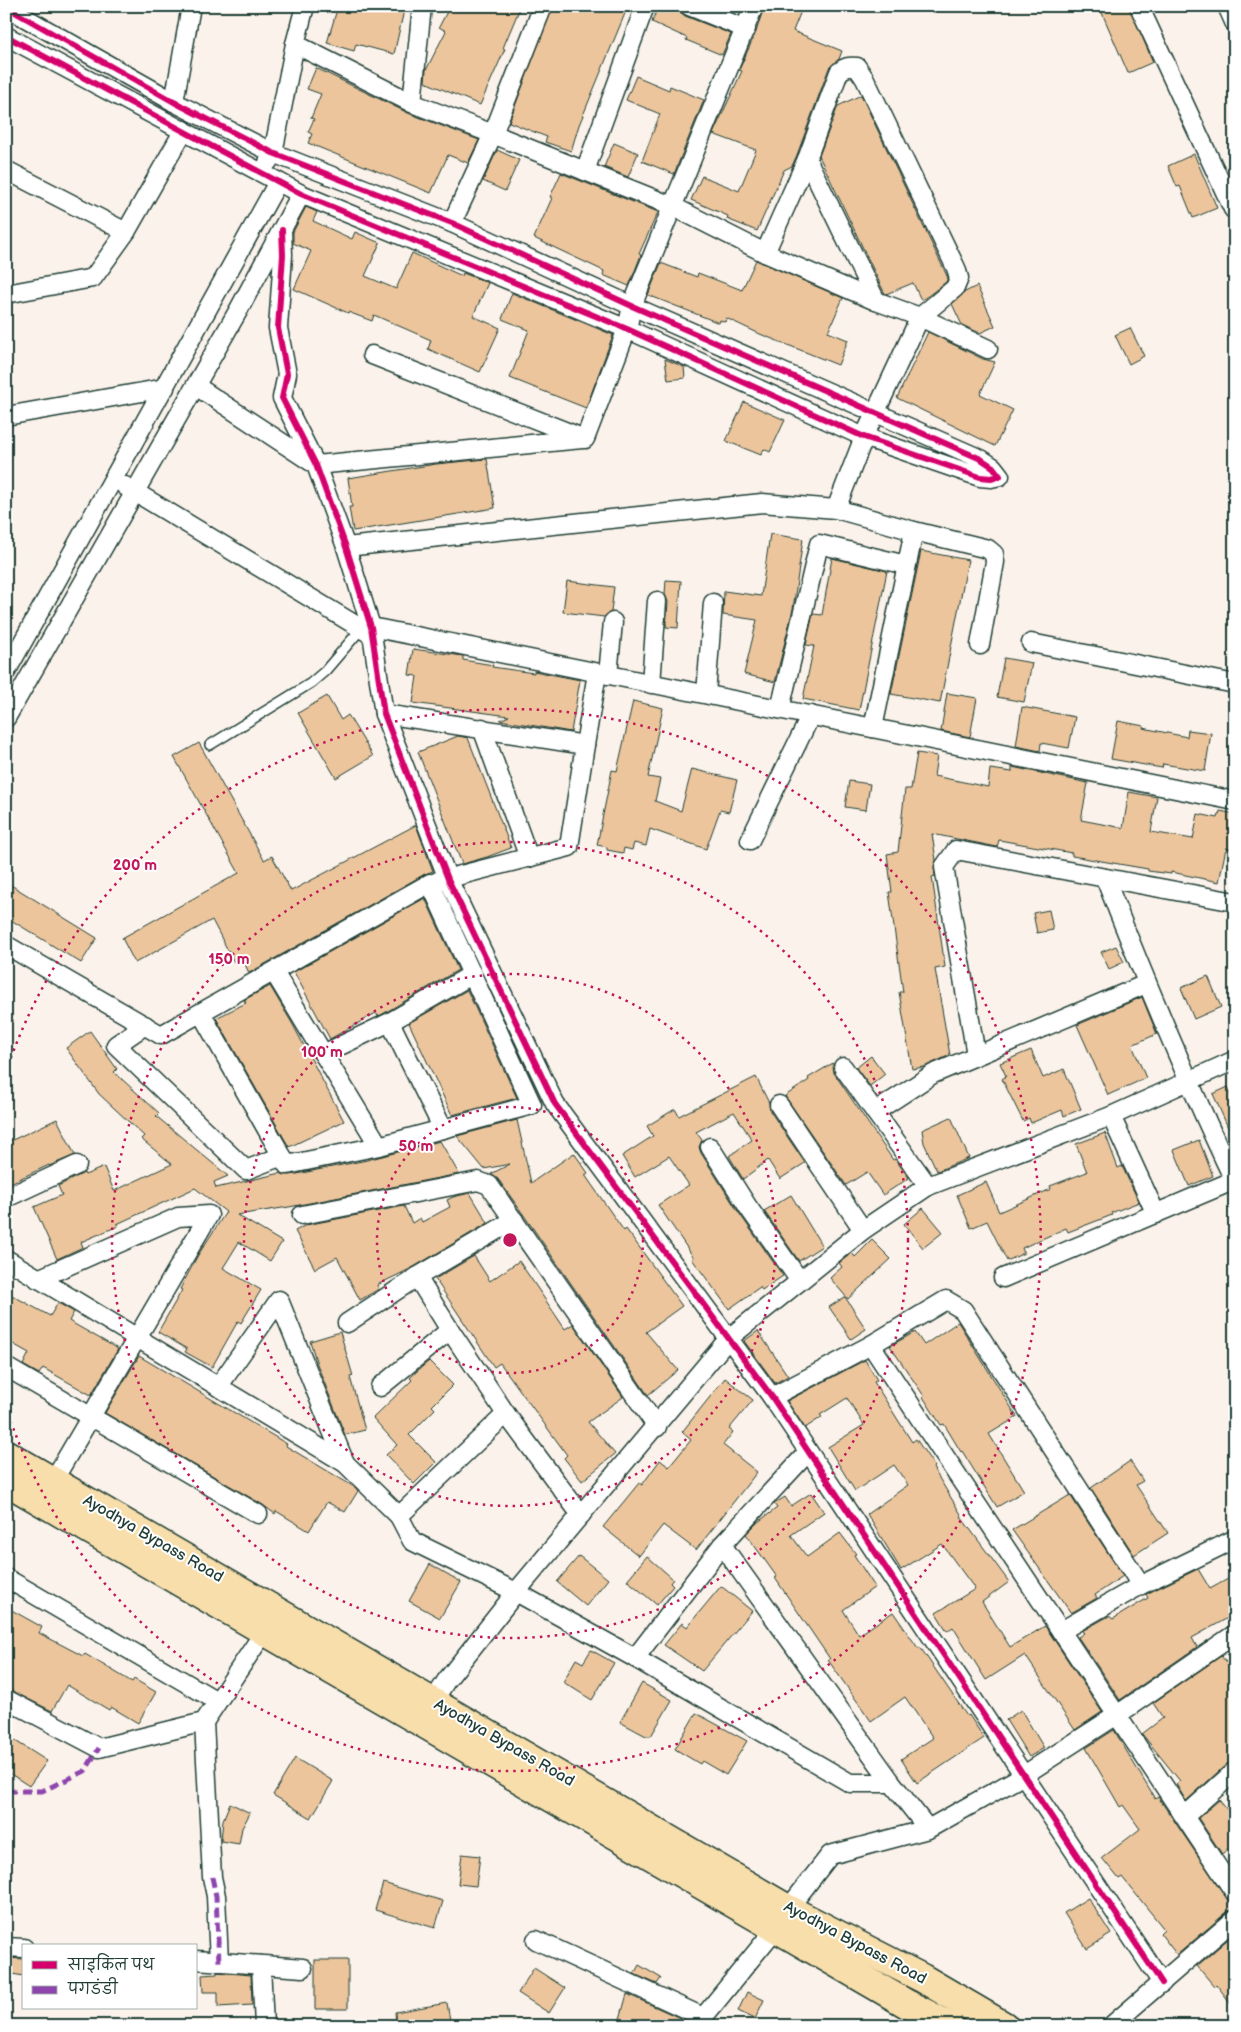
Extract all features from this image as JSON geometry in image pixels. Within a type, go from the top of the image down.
[{"type":"main road","name":"Ayodhya Bypass Road","points":[[6,1454],[427,1711],[782,1918],[907,2004],[950,2026]]},
{"type":"main road","name":"Ayodhya Bypass Road","points":[[6,1481],[264,1632],[427,1711]]},
{"type":"main road","name":"Ayodhya Bypass Road","points":[[782,1918],[922,1978],[1004,2026]]},
{"type":"street","points":[[174,102],[191,6]]},
{"type":"street","points":[[262,173],[273,153],[294,44],[305,6]]},
{"type":"street","points":[[452,223],[493,134],[543,6]]},
{"type":"street","points":[[585,171],[645,6]]},
{"type":"street","points":[[689,6],[746,29]]},
{"type":"street","points":[[585,439],[627,328],[632,306],[754,6]]},
{"type":"street","points":[[1139,6],[1232,210],[1235,208]]},
{"type":"street","points":[[1227,6],[1235,24]]},
{"type":"street","points":[[6,7],[174,102],[273,153],[452,223],[632,306],[982,459],[993,467],[1000,476],[991,478],[980,477],[864,437],[627,328],[301,194],[6,36]]},
{"type":"street","points":[[412,103],[423,7]]},
{"type":"street","points":[[294,44],[412,103],[672,206],[764,253],[876,301],[920,317],[988,350]]},
{"type":"street","points":[[764,253],[807,160],[839,72],[843,68],[850,66],[857,67],[865,79],[959,278],[956,288],[920,317],[864,437],[836,509]]},
{"type":"street","points":[[6,294],[93,278],[126,232],[184,130]]},
{"type":"street","points":[[807,160],[876,301]]},
{"type":"street","points":[[6,170],[126,232]]},
{"type":"street","points":[[6,672],[278,182]]},
{"type":"street","points":[[6,718],[196,386],[301,194]]},
{"type":"street","points":[[282,230],[283,255],[278,328],[287,374],[282,398],[316,465],[346,547],[368,630],[384,714],[448,880],[555,1104],[772,1396],[1162,1983]]},
{"type":"street","points":[[372,355],[585,439]]},
{"type":"street","points":[[196,386],[316,465],[585,439]]},
{"type":"street","points":[[6,416],[164,388]]},
{"type":"street","points":[[114,479],[368,630],[706,694],[1235,801]]},
{"type":"street","points":[[346,547],[762,503],[836,509],[988,549],[994,554],[995,562],[980,645]]},
{"type":"street","points":[[873,728],[914,531]]},
{"type":"street","points":[[780,709],[819,544],[906,565]]},
{"type":"street","points":[[651,684],[657,601]]},
{"type":"street","points":[[706,694],[713,603]]},
{"type":"street","points":[[6,945],[161,1035],[430,883],[448,880],[569,847],[585,746],[603,674],[613,622]]},
{"type":"street","points":[[1031,643],[1235,684]]},
{"type":"street","points":[[384,714],[482,728],[585,746]]},
{"type":"street","points":[[750,840],[811,715]]},
{"type":"street","points":[[482,728],[528,858]]},
{"type":"street","points":[[976,1055],[944,868],[956,850],[1235,902]]},
{"type":"street","points":[[1003,1278],[1234,1180],[1187,1081],[1146,984],[1105,878]]},
{"type":"street","points":[[201,1012],[287,1165],[379,1146],[532,1105],[430,883]]},
{"type":"street","points":[[274,972],[379,1146]]},
{"type":"street","points":[[324,1054],[390,1022],[473,974]]},
{"type":"street","points":[[875,1112],[933,1074],[1146,984]]},
{"type":"street","points":[[390,1022],[443,1129]]},
{"type":"street","points":[[145,1024],[116,1045],[246,1170],[282,1156]]},
{"type":"street","points":[[427,1711],[446,1681],[516,1592],[729,1338],[863,1230],[928,1186],[1111,1116],[1235,1060]]},
{"type":"street","points":[[843,1066],[928,1186]]},
{"type":"street","points":[[779,1104],[863,1230]]},
{"type":"street","points":[[1111,1116],[1156,1214]]},
{"type":"street","points":[[710,1147],[748,1207],[800,1281]]},
{"type":"street","points":[[6,1198],[77,1165]]},
{"type":"street","points":[[302,1215],[478,1181],[489,1185],[656,1427]]},
{"type":"street","points":[[38,1279],[178,1217],[209,1215],[53,1482]]},
{"type":"street","points":[[347,1323],[417,1277],[514,1220]]},
{"type":"street","points":[[6,1260],[345,1463],[399,1516],[412,1541],[516,1592],[635,1658],[850,1783],[892,1784]]},
{"type":"street","points":[[417,1277],[506,1414],[581,1515]]},
{"type":"street","points":[[218,1387],[279,1300],[345,1463]]},
{"type":"street","points":[[772,1396],[872,1346],[946,1300],[963,1310],[1141,1585]]},
{"type":"street","points":[[380,1387],[450,1330]]},
{"type":"street","points":[[872,1346],[1235,1893]]},
{"type":"street","points":[[6,1367],[258,1514]]},
{"type":"street","points":[[399,1516],[506,1414]]},
{"type":"street","points":[[635,1658],[722,1545],[808,1452]]},
{"type":"street","points":[[1061,1631],[1141,1585],[1235,1539]]},
{"type":"street","points":[[722,1545],[892,1784],[928,1829]]},
{"type":"street","points":[[6,1578],[217,1701]]},
{"type":"street","points":[[219,1962],[216,1896],[212,1877],[204,1722],[264,1632]]},
{"type":"street","points":[[536,1940],[700,2021],[830,1855],[928,1829],[1024,1775],[1117,1716],[1235,1634]]},
{"type":"street","points":[[6,1699],[99,1748],[204,1722]]},
{"type":"street","points":[[1185,1816],[1235,1771]]},
{"type":"street","points":[[1111,2026],[1235,1918]]},
{"type":"street","points":[[6,1946],[22,1948]]},
{"type":"street","points":[[198,1960],[304,1968]]},
{"type":"street","points":[[261,1965],[264,2026]]},
{"type":"lane","points":[[210,745],[311,683],[368,630]]},
{"type":"building","points":[[338,6],[405,6],[394,54],[356,44],[354,51],[327,43]]},
{"type":"building","points":[[450,6],[510,6],[519,10],[503,48],[505,49],[480,105],[425,82],[426,70],[446,31],[439,27]]},
{"type":"building","points":[[553,6],[613,6],[626,11],[579,125],[571,151],[545,142],[547,137],[509,122]]},
{"type":"building","points":[[658,6],[679,6],[680,12],[685,16],[731,34],[722,55],[686,40],[687,38],[652,22]]},
{"type":"building","points":[[764,6],[803,6],[793,31],[842,51],[839,59],[829,68],[797,155],[792,166],[784,170],[757,231],[727,219],[728,216],[691,200],[702,176],[739,191],[756,150],[713,134],[742,71],[739,70],[756,32]]},
{"type":"building","points":[[1099,6],[1129,6],[1153,62],[1128,73]]},
{"type":"building","points":[[316,68],[408,113],[479,140],[468,163],[448,155],[431,193],[308,143],[312,134],[308,132],[314,119],[311,118],[321,94],[307,89]]},
{"type":"building","points":[[636,76],[669,90],[670,86],[704,100],[674,174],[642,161],[660,114],[626,100]]},
{"type":"building","points":[[861,95],[948,278],[946,282],[921,300],[913,283],[886,294],[884,292],[819,156],[838,106]]},
{"type":"building","points":[[614,143],[638,153],[628,177],[604,167]]},
{"type":"building","points":[[497,150],[519,160],[505,191],[483,181]]},
{"type":"building","points":[[1194,154],[1217,208],[1193,218],[1180,186],[1177,187],[1168,166]]},
{"type":"building","points":[[561,173],[658,212],[639,254],[641,255],[629,286],[603,275],[604,271],[534,238]]},
{"type":"building","points":[[306,207],[317,212],[313,221],[352,239],[355,232],[380,243],[365,276],[396,289],[412,253],[462,276],[463,273],[488,283],[473,316],[500,328],[480,372],[428,349],[431,340],[374,315],[372,321],[348,313],[294,289],[311,251],[293,243],[293,232]]},
{"type":"building","points":[[756,260],[843,298],[828,332],[848,340],[838,365],[760,334],[726,318],[725,322],[720,320],[719,323],[648,295],[661,263],[697,277],[698,273],[742,290]]},
{"type":"building","points":[[977,286],[995,326],[980,333],[962,325],[952,304],[965,292]]},
{"type":"building","points":[[512,293],[613,335],[586,408],[510,378],[529,330],[502,319]]},
{"type":"building","points":[[1130,328],[1144,356],[1129,364],[1115,335]]},
{"type":"building","points":[[928,332],[983,359],[995,362],[980,394],[1013,410],[995,446],[897,398]]},
{"type":"building","points":[[665,359],[684,367],[685,378],[668,380]]},
{"type":"building","points":[[744,402],[785,420],[770,452],[764,449],[761,455],[726,441]]},
{"type":"building","points":[[487,459],[495,508],[353,531],[349,507],[352,507],[348,478],[436,464]]},
{"type":"building","points":[[770,534],[803,539],[793,609],[775,682],[744,674],[757,620],[723,615],[724,591],[761,596]]},
{"type":"building","points":[[921,551],[968,560],[940,703],[891,694]]},
{"type":"building","points":[[832,558],[887,571],[859,710],[803,699],[814,646],[806,645],[813,614],[822,615]]},
{"type":"building","points":[[666,580],[681,581],[678,628],[666,627],[668,602],[665,594]]},
{"type":"building","points":[[567,581],[614,587],[611,612],[604,617],[563,612]]},
{"type":"building","points":[[413,649],[463,656],[463,660],[493,665],[492,667],[534,673],[534,671],[580,680],[571,732],[500,720],[509,716],[413,703],[417,676],[409,675]]},
{"type":"building","points":[[1004,658],[1032,663],[1024,702],[997,697]]},
{"type":"building","points":[[947,693],[977,698],[970,737],[941,731]]},
{"type":"building","points":[[327,696],[341,720],[348,715],[373,756],[336,778],[298,713]]},
{"type":"building","points":[[633,701],[663,708],[648,777],[660,779],[655,801],[681,811],[692,769],[737,780],[729,812],[720,810],[706,849],[650,829],[646,846],[634,843],[632,850],[624,848],[623,853],[607,850],[607,847],[597,845],[612,770],[617,771]]},
{"type":"building","points":[[1022,707],[1075,717],[1069,748],[1041,743],[1040,751],[1016,746]]},
{"type":"building","points":[[1118,721],[1187,737],[1188,730],[1211,733],[1205,771],[1163,764],[1162,768],[1111,759]]},
{"type":"building","points":[[458,736],[468,738],[511,848],[462,864],[418,752]]},
{"type":"building","points":[[199,743],[264,860],[272,856],[291,891],[416,825],[433,871],[249,973],[242,958],[234,962],[212,920],[135,963],[122,938],[239,873],[174,757]]},
{"type":"building","points":[[917,753],[937,756],[934,776],[988,787],[990,769],[1012,772],[1012,767],[1088,783],[1081,820],[1123,828],[1129,792],[1157,797],[1151,832],[1193,839],[1198,814],[1218,818],[1220,811],[1235,814],[1235,850],[1226,848],[1219,882],[1171,872],[1171,874],[1148,871],[1148,869],[1072,856],[1072,853],[999,840],[997,847],[932,834],[936,860],[935,876],[932,877],[945,967],[935,969],[950,1055],[924,1067],[912,1069],[899,992],[903,992],[889,892],[892,892],[887,854],[898,852],[905,789],[911,789]]},
{"type":"building","points":[[849,781],[870,784],[866,810],[845,807]]},
{"type":"building","points":[[6,882],[97,938],[81,963],[6,917]]},
{"type":"building","points":[[425,898],[458,970],[381,1015],[378,1016],[376,1013],[330,1039],[294,972]]},
{"type":"building","points":[[1049,910],[1053,930],[1037,933],[1033,913]]},
{"type":"building","points":[[1116,946],[1124,962],[1109,969],[1101,952]]},
{"type":"building","points":[[1208,976],[1221,1007],[1194,1019],[1181,988]]},
{"type":"building","points":[[270,986],[292,1023],[344,1121],[289,1147],[216,1018],[246,1003],[244,1000]]},
{"type":"building","points":[[467,990],[517,1098],[452,1115],[409,1023]]},
{"type":"building","points":[[1142,997],[1157,1034],[1132,1045],[1146,1078],[1108,1095],[1077,1025]]},
{"type":"building","points":[[90,1031],[117,1069],[114,1072],[159,1113],[156,1116],[228,1176],[214,1182],[216,1188],[281,1173],[297,1174],[367,1160],[440,1141],[459,1174],[289,1207],[237,1215],[282,1242],[270,1261],[239,1242],[223,1268],[261,1290],[241,1323],[238,1321],[212,1367],[185,1352],[187,1349],[158,1332],[182,1290],[180,1289],[198,1255],[226,1212],[195,1188],[81,1242],[83,1247],[57,1259],[34,1207],[62,1195],[58,1186],[84,1173],[85,1175],[104,1167],[114,1191],[172,1164],[141,1139],[144,1136],[99,1094],[66,1048]]},
{"type":"building","points":[[1031,1050],[1043,1078],[1064,1069],[1081,1109],[1064,1116],[1062,1110],[1031,1123],[1029,1118],[1023,1121],[1002,1079],[1006,1076],[1000,1063]]},
{"type":"building","points":[[871,1056],[885,1074],[870,1086],[856,1068]]},
{"type":"building","points":[[833,1063],[834,1073],[893,1160],[895,1159],[909,1178],[883,1195],[867,1172],[846,1185],[785,1096],[809,1080],[808,1078]]},
{"type":"building","points":[[756,1077],[769,1103],[770,1111],[805,1163],[780,1179],[768,1160],[743,1179],[729,1156],[752,1140],[734,1112],[696,1132],[702,1140],[699,1147],[701,1153],[739,1213],[783,1276],[762,1290],[760,1287],[729,1309],[692,1259],[694,1258],[658,1205],[689,1185],[669,1156],[635,1177],[622,1156],[653,1136],[647,1126],[675,1109],[679,1116]]},
{"type":"building","points":[[1228,1087],[1235,1103],[1235,1143],[1213,1094]]},
{"type":"building","points":[[951,1117],[969,1158],[937,1171],[924,1143],[922,1130]]},
{"type":"building","points":[[57,1119],[75,1155],[6,1185],[6,1143]]},
{"type":"building","points":[[517,1120],[531,1183],[574,1153],[588,1173],[585,1175],[624,1231],[626,1229],[682,1306],[646,1332],[678,1370],[648,1395],[523,1214],[498,1179],[491,1174],[510,1164],[484,1169],[457,1136]]},
{"type":"building","points":[[1105,1133],[1118,1168],[1122,1166],[1139,1202],[1068,1232],[1066,1228],[1022,1248],[1024,1253],[1007,1261],[987,1221],[971,1228],[957,1195],[986,1182],[999,1212],[1051,1189],[1050,1186],[1087,1172],[1076,1144]]},
{"type":"building","points":[[1199,1140],[1213,1176],[1189,1186],[1174,1150]]},
{"type":"building","points":[[470,1193],[488,1223],[412,1268],[377,1285],[379,1289],[360,1300],[337,1257],[315,1269],[295,1231],[306,1225],[404,1206],[412,1223],[420,1218],[422,1222],[450,1207],[447,1200]]},
{"type":"building","points":[[791,1195],[822,1246],[799,1261],[764,1211]]},
{"type":"building","points":[[923,1208],[943,1232],[923,1248],[904,1224]]},
{"type":"building","points":[[872,1240],[891,1259],[848,1299],[830,1278],[842,1267],[839,1263],[852,1253],[855,1257]]},
{"type":"building","points":[[474,1256],[490,1281],[519,1261],[565,1329],[573,1324],[623,1397],[588,1422],[615,1454],[582,1481],[564,1458],[567,1455],[500,1363],[494,1367],[435,1279]]},
{"type":"building","points":[[6,1292],[50,1316],[58,1303],[74,1312],[69,1321],[118,1349],[91,1395],[43,1368],[39,1374],[23,1365],[29,1353],[6,1340]]},
{"type":"building","points":[[845,1297],[866,1329],[851,1339],[829,1307]]},
{"type":"building","points":[[958,1322],[1017,1417],[989,1434],[1024,1491],[997,1507],[962,1451],[944,1424],[941,1425],[890,1346],[915,1332],[924,1345]]},
{"type":"building","points":[[758,1331],[788,1376],[775,1383],[744,1341]]},
{"type":"building","points":[[340,1332],[353,1376],[350,1377],[365,1430],[345,1435],[310,1341]]},
{"type":"building","points":[[139,1356],[287,1444],[286,1446],[356,1488],[358,1491],[345,1512],[327,1502],[309,1531],[276,1511],[275,1514],[263,1505],[105,1413]]},
{"type":"building","points":[[865,1360],[877,1380],[874,1382],[912,1442],[916,1439],[935,1467],[933,1468],[961,1517],[1009,1582],[982,1602],[1010,1647],[1045,1626],[1102,1712],[1075,1730],[1025,1655],[986,1680],[953,1627],[947,1631],[936,1613],[975,1589],[942,1544],[901,1570],[867,1514],[908,1485],[894,1465],[855,1491],[828,1447],[864,1425],[847,1398],[820,1415],[822,1417],[805,1428],[787,1401]]},
{"type":"building","points":[[429,1361],[453,1385],[432,1406],[435,1409],[409,1435],[436,1462],[414,1484],[386,1455],[397,1445],[373,1418],[412,1380],[410,1378]]},
{"type":"building","points":[[725,1378],[753,1400],[729,1429],[733,1432],[723,1445],[757,1472],[696,1550],[663,1525],[639,1556],[603,1527],[639,1483],[642,1485],[660,1460],[669,1467],[691,1440],[682,1432]]},
{"type":"building","points":[[1130,1461],[1143,1481],[1136,1485],[1168,1533],[1134,1555],[1091,1488]]},
{"type":"building","points":[[811,1493],[824,1512],[791,1535],[807,1557],[840,1533],[856,1554],[854,1555],[875,1587],[843,1610],[859,1635],[893,1612],[984,1738],[917,1783],[901,1759],[933,1738],[905,1697],[871,1721],[828,1660],[830,1659],[775,1578],[777,1577],[746,1534],[777,1508],[774,1504],[785,1497],[791,1506]]},
{"type":"building","points":[[1070,1495],[1123,1576],[1095,1595],[1097,1598],[1071,1613],[1012,1530]]},
{"type":"building","points":[[579,1556],[608,1579],[586,1606],[557,1582]]},
{"type":"building","points":[[647,1556],[673,1579],[670,1583],[673,1586],[657,1605],[627,1580]]},
{"type":"building","points":[[430,1564],[461,1582],[440,1618],[409,1601]]},
{"type":"building","points":[[1198,1569],[1210,1589],[1235,1575],[1235,1614],[1192,1638],[1197,1647],[1120,1700],[1078,1637],[1084,1633],[1082,1631],[1109,1616],[1113,1619],[1148,1598],[1146,1594]]},
{"type":"building","points":[[721,1586],[752,1611],[702,1671],[664,1645],[682,1623],[687,1627]]},
{"type":"building","points":[[6,1607],[42,1627],[39,1633],[83,1656],[85,1654],[132,1682],[134,1679],[156,1692],[138,1723],[111,1707],[109,1710],[67,1685],[52,1711],[6,1688]]},
{"type":"building","points":[[591,1650],[614,1663],[592,1700],[563,1682],[576,1659],[583,1663]]},
{"type":"building","points":[[1221,1656],[1235,1673],[1235,1761],[1228,1763],[1186,1801],[1176,1784],[1180,1781],[1142,1734],[1163,1718],[1153,1703]]},
{"type":"building","points":[[642,1683],[672,1700],[651,1736],[646,1736],[620,1722]]},
{"type":"building","points":[[1021,1710],[1044,1748],[1029,1757],[1006,1720]]},
{"type":"building","points":[[696,1713],[747,1741],[726,1775],[702,1761],[700,1764],[675,1749]]},
{"type":"building","points":[[1114,1730],[1155,1799],[1158,1797],[1234,1909],[1228,1911],[1177,1955],[1160,1933],[1164,1929],[1122,1877],[1119,1879],[1102,1858],[1140,1829],[1123,1805],[1120,1807],[1086,1748]]},
{"type":"building","points":[[6,1735],[47,1761],[29,1786],[6,1771]]},
{"type":"building","points":[[295,1758],[333,1781],[311,1818],[273,1795]]},
{"type":"building","points":[[1219,1800],[1235,1819],[1235,1842],[1222,1854],[1198,1818]]},
{"type":"building","points":[[230,1803],[250,1813],[242,1828],[239,1844],[221,1841],[223,1820]]},
{"type":"building","points":[[462,1854],[480,1856],[476,1886],[458,1884]]},
{"type":"building","points":[[383,1883],[443,1901],[435,1928],[375,1910]]},
{"type":"building","points":[[1088,1898],[1111,1934],[1087,1949],[1064,1913]]},
{"type":"building","points":[[1235,1933],[1235,2009],[1216,1984],[1214,1986],[1197,1966]]},
{"type":"building","points":[[6,1958],[22,1959],[22,1976],[6,1973]]},
{"type":"building","points":[[315,1960],[348,1960],[348,2009],[315,2009]]},
{"type":"building","points":[[639,1965],[661,1978],[657,1984],[634,1974]]},
{"type":"building","points":[[534,1968],[565,1988],[549,2013],[518,1993]]},
{"type":"building","points":[[217,1972],[251,1975],[252,2005],[218,2007],[218,1992],[203,1992],[202,1975],[217,1974]]},
{"type":"building","points":[[747,1992],[764,2000],[755,2019],[738,2011]]},
{"type":"building","points":[[627,1994],[680,2018],[677,2026],[618,2026]]},
{"type":"building","points":[[447,2003],[451,2026],[396,2026],[395,2012]]},
{"type":"marked path","points":[[6,1791],[42,1791],[85,1771],[99,1748]]},
{"type":"marked path","points":[[212,1877],[216,1896],[219,1962]]},
{"type":"cycle path","points":[[6,7],[174,102],[273,153],[452,223],[632,306],[981,459],[993,467],[1000,476],[991,478],[980,477],[864,437],[627,329],[301,194],[6,36]]},
{"type":"cycle path","points":[[282,230],[283,255],[278,328],[287,374],[282,398],[316,465],[346,547],[371,627],[384,714],[448,879],[555,1104],[772,1397],[1162,1983]]}]
